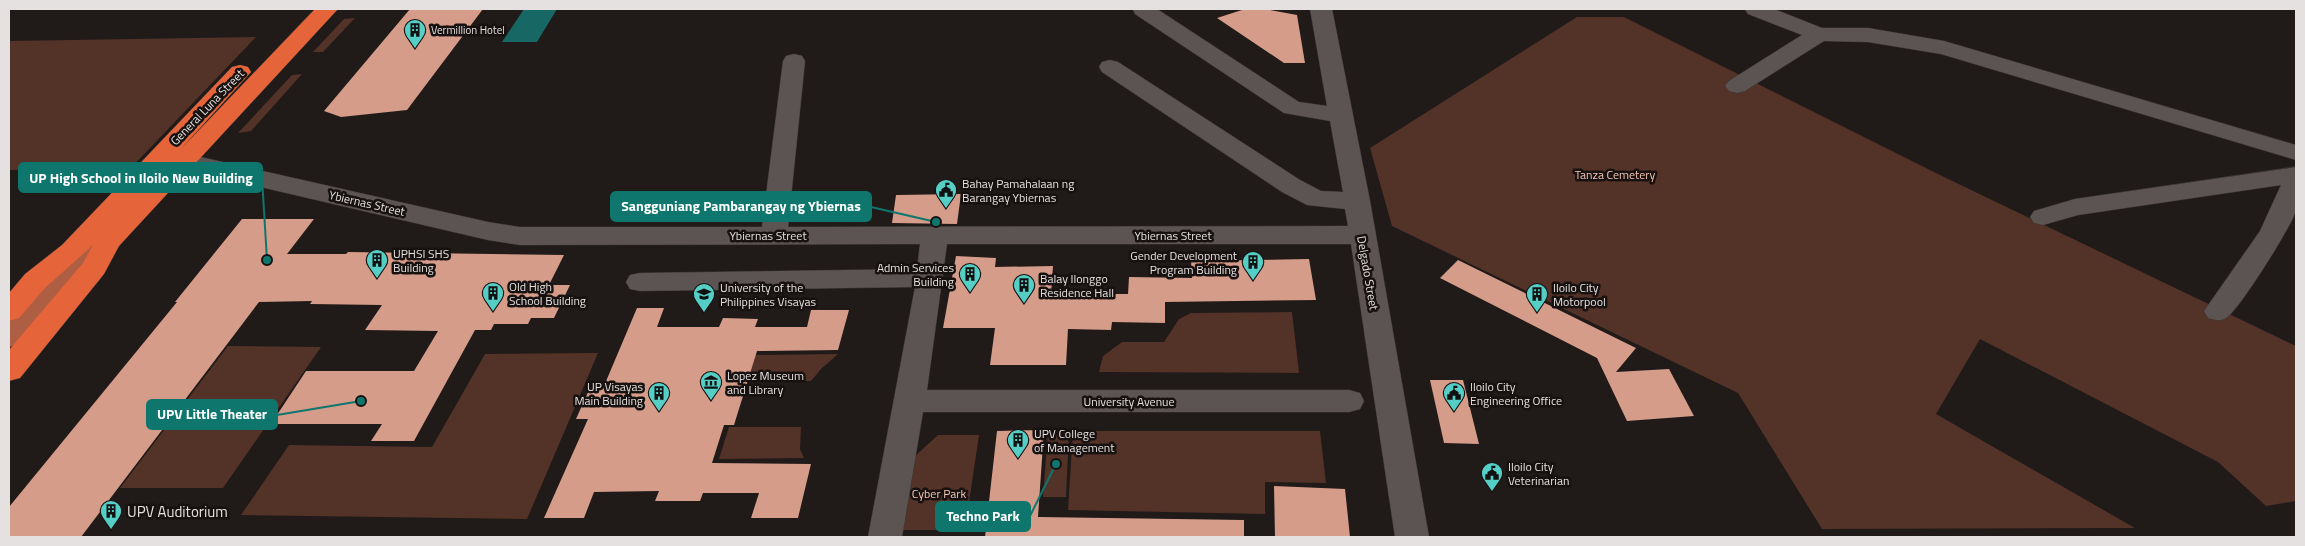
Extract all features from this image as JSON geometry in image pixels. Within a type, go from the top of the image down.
[{"type":"highway","name":"General Luna Street","points":[[9,311],[34,281],[71,260],[168,147],[302,9]]},
{"type":"highway","name":"General Luna Street","points":[[9,370],[94,268],[108,242],[327,9]]},
{"type":"main road","name":"General Luna Street","points":[[71,260],[108,242]]},
{"type":"main road","points":[[9,337],[71,260]]},
{"type":"street","points":[[1143,9],[1292,108],[1340,115]]},
{"type":"street","name":"Delgado Street","points":[[1321,9],[1356,201],[1412,537]]},
{"type":"street","points":[[1756,9],[1819,34],[1868,35],[1944,48],[2296,152]]},
{"type":"street","points":[[1737,86],[1819,34]]},
{"type":"street","points":[[774,235],[794,61]]},
{"type":"street","points":[[1110,67],[1291,186],[1316,200],[1356,201]]},
{"type":"street","name":"Ybiernas Street","points":[[184,161],[488,231],[520,236],[1361,235]]},
{"type":"street","points":[[2043,217],[2075,208],[2296,176],[2289,202],[2264,251],[2218,311]]},
{"type":"street","points":[[885,537],[910,401],[930,278],[932,250],[936,236]]},
{"type":"street","points":[[640,282],[930,278]]},
{"type":"street","name":"University Avenue","points":[[910,401],[1349,401]]},
{"type":"green space","name":"Tanza Cemetery","points":[[1577,17],[1624,17],[1940,175],[2296,346],[2296,501],[2266,506],[2218,462],[1980,339],[1936,414],[2135,528],[1822,529],[1738,393],[1392,226],[1370,148]]},
{"type":"green space","points":[[355,18],[323,52],[313,52],[344,19]]},
{"type":"green space","points":[[256,37],[130,169],[9,170],[9,41]]},
{"type":"green space","points":[[302,74],[251,131],[238,133],[292,75]]},
{"type":"green space","points":[[1292,312],[1299,373],[1099,372],[1103,356],[1122,342],[1164,342],[1179,319],[1191,313]]},
{"type":"green space","points":[[228,346],[321,347],[223,488],[120,488]]},
{"type":"green space","points":[[598,353],[527,519],[241,515],[289,445],[432,447],[485,354]]},
{"type":"green space","points":[[838,354],[811,381],[744,382],[752,355]]},
{"type":"green space","points":[[729,427],[801,427],[800,449],[804,458],[719,459]]},
{"type":"green space","points":[[1048,431],[1069,431],[1066,497],[1043,497]]},
{"type":"green space","points":[[1073,431],[1320,431],[1326,483],[1265,482],[1265,514],[1068,510]]},
{"type":"green space","name":"Cyber Park","points":[[938,435],[979,435],[965,530],[902,530],[914,457]]},
{"type":"water","points":[[524,9],[557,9],[537,42],[502,42]]},
{"type":"building","name":"Vermillion Hotel","points":[[410,9],[483,9],[407,110],[341,117],[324,111]]},
{"type":"building","points":[[1245,9],[1265,9],[1297,15],[1305,63],[1284,63],[1217,18]]},
{"type":"building","points":[[961,194],[957,224],[892,223],[896,195]]},
{"type":"building","points":[[242,219],[314,219],[287,254],[346,254],[348,252],[564,255],[549,285],[570,285],[554,318],[531,318],[528,324],[494,324],[491,330],[475,330],[414,441],[371,441],[382,424],[271,424],[306,371],[414,371],[438,331],[365,330],[382,305],[310,304],[312,301],[259,302],[81,537],[9,537],[9,507],[177,302],[175,302]]},
{"type":"building","points":[[956,256],[996,258],[995,267],[1053,266],[1051,294],[1128,294],[1129,277],[1192,278],[1191,261],[1309,259],[1316,300],[1165,302],[1165,323],[1112,322],[1111,330],[1068,329],[1066,365],[990,365],[995,328],[943,328]]},
{"type":"building","points":[[1458,260],[1636,348],[1616,372],[1669,369],[1694,416],[1627,421],[1597,358],[1440,278]]},
{"type":"building","name":"UP Visayas Main Building","points":[[637,308],[664,308],[657,327],[719,327],[723,318],[758,319],[755,327],[807,327],[811,310],[849,310],[838,350],[757,351],[734,425],[724,425],[712,463],[811,464],[798,518],[751,518],[759,493],[703,493],[700,501],[655,501],[659,491],[594,492],[584,518],[544,518],[588,419],[576,419],[591,386],[604,386]]},
{"type":"building","name":"Iloilo City Engineering Office","points":[[1430,380],[1463,380],[1479,444],[1444,443]]},
{"type":"building","name":"UPV College of Management","points":[[1044,430],[1038,517],[1244,520],[1244,537],[985,537],[997,431]]},
{"type":"building","points":[[1274,486],[1345,489],[1350,537],[1275,537]]},
{"type":"place","name":"Vermillion Hotel","points":[[415,49]]},
{"type":"place","name":"Bahay Pamahalaan ng Barangay Ybiernas","points":[[946,209]]},
{"type":"place","name":"Sangguniang Pambarangay ng Ybiernas","points":[[936,222]]},
{"type":"place","name":"UP High School in Iloilo New Building","points":[[267,260]]},
{"type":"place","name":"UPHSI SHS Building","points":[[377,279]]},
{"type":"place","name":"Gender Development Program Building","points":[[1253,281]]},
{"type":"place","name":"Admin Services Building","points":[[970,293]]},
{"type":"place","name":"Balay Ilonggo Residence Hall","points":[[1024,304]]},
{"type":"place","name":"Old High School Building","points":[[493,312]]},
{"type":"place","name":"University of the Philippines Visayas","points":[[704,313]]},
{"type":"place","name":"Iloilo City Motorpool","points":[[1537,313]]},
{"type":"place","name":"UPV Little Theater","points":[[361,401]]},
{"type":"place","name":"Lopez Museum and Library","points":[[711,401]]},
{"type":"place","name":"UP Visayas Main Building","points":[[659,412]]},
{"type":"place","name":"Iloilo City Engineering Office","points":[[1454,412]]},
{"type":"place","name":"UPV College of Management","points":[[1018,459]]},
{"type":"place","name":"Techno Park","points":[[1056,464]]},
{"type":"place","name":"Iloilo City Veterinarian","points":[[1492,492]]},
{"type":"place","name":"UPV Auditorium","points":[[111,530]]}]
